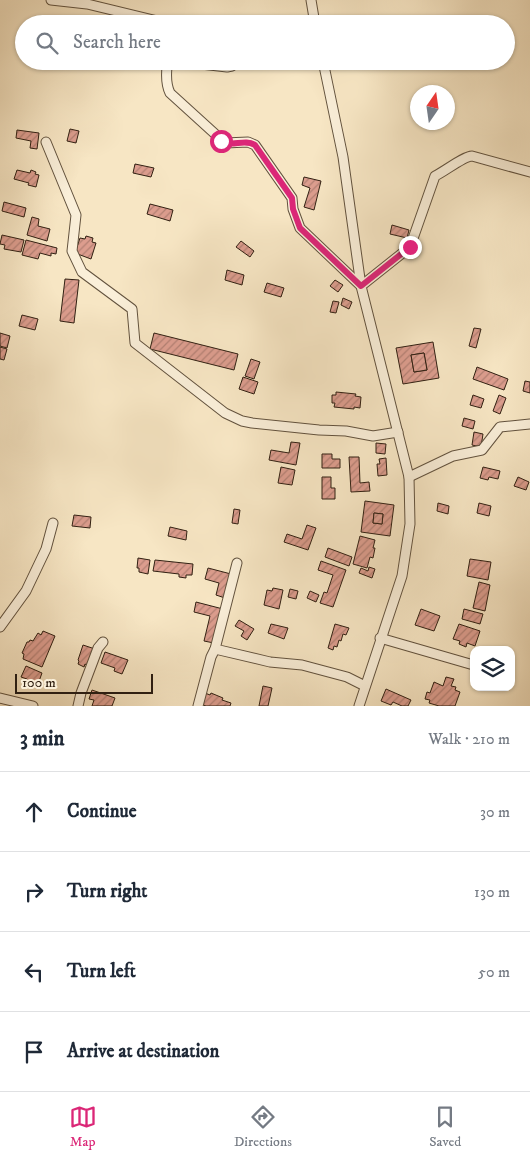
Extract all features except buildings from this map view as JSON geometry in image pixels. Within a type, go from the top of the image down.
[{"type":"street","points":[[51,0],[87,4],[133,15]]},
{"type":"street","points":[[311,0],[314,15]]},
{"type":"street","points":[[167,70],[166,86],[170,94],[225,143],[248,142],[255,145],[292,198],[293,209],[300,228],[361,286]]},
{"type":"street","points":[[323,70],[342,157],[361,286],[409,477],[410,524],[402,576],[359,706]]},
{"type":"street","points":[[46,142],[76,215],[72,251],[82,272],[132,309],[135,343],[225,413],[242,421],[319,430],[346,430],[373,436],[398,432]]},
{"type":"street","points":[[361,286],[410,247],[434,176],[456,165],[466,156],[530,172]]},
{"type":"street","points":[[409,477],[453,456],[482,450],[500,427],[530,424]]},
{"type":"street","points":[[0,627],[26,591],[46,549],[53,523]]},
{"type":"street","points":[[198,706],[211,657],[216,649],[237,563]]},
{"type":"street","points":[[380,638],[470,664]]},
{"type":"street","points":[[78,706],[98,648],[103,642]]},
{"type":"street","points":[[216,649],[270,662],[302,665],[347,677],[365,686]]},
{"type":"street","points":[[0,698],[33,706]]},
{"type":"route","points":[[221,141],[228,144],[248,142],[255,145],[292,198],[293,209],[300,228],[361,286],[410,247]]}]
